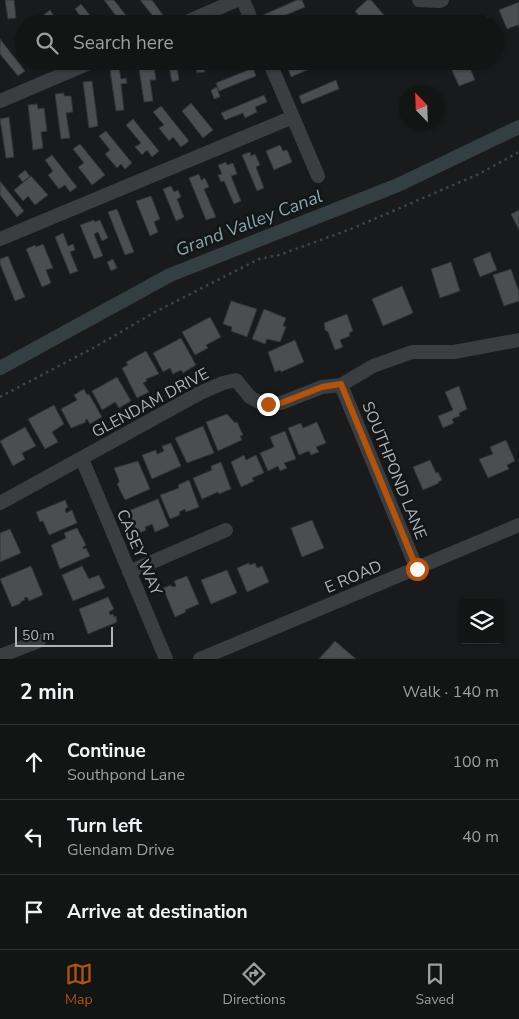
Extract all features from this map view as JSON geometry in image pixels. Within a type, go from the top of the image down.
[{"type":"street","points":[[203,15],[237,0]]},
{"type":"street","points":[[243,0],[249,15]]},
{"type":"street","points":[[419,0],[442,0]]},
{"type":"street","points":[[0,101],[73,70]]},
{"type":"street","points":[[273,70],[318,176]]},
{"type":"street","points":[[0,239],[293,117]]},
{"type":"street","name":"GLENDAM DRIVE","points":[[0,503],[200,393],[223,383],[236,380],[250,397],[259,402],[268,404],[281,403],[322,387],[341,384],[373,366],[412,352],[454,352],[519,340]]},
{"type":"street","name":"SOUTHPOND LANE","points":[[341,384],[417,569]]},
{"type":"street","name":"CASEY WAY","points":[[82,459],[166,659]]},
{"type":"street","name":"E ROAD","points":[[200,659],[417,569],[519,524]]},
{"type":"street","points":[[130,572],[226,530]]},
{"type":"street","points":[[0,656],[40,641]]},
{"type":"path","points":[[0,397],[95,347],[155,312],[259,259],[279,255],[352,229],[479,174],[519,152]]},
{"type":"building","points":[[5,0],[14,0],[15,18],[8,19]]},
{"type":"building","points":[[104,0],[114,0],[126,15],[115,15]]},
{"type":"building","points":[[140,0],[152,0],[163,15],[152,15]]},
{"type":"building","points":[[297,0],[302,0],[305,7],[286,15],[263,15]]},
{"type":"building","points":[[367,0],[371,0],[384,15],[358,15],[355,11]]},
{"type":"building","points":[[519,2],[519,28],[518,25],[507,29],[504,15],[501,15],[499,10]]},
{"type":"building","points":[[81,4],[90,15],[79,15],[75,9]]},
{"type":"building","points":[[50,10],[53,15],[43,15]]},
{"type":"building","points":[[0,39],[15,58],[15,70],[25,71],[18,76],[0,54]]},
{"type":"building","points":[[110,70],[119,70],[121,79],[126,78],[127,83],[121,84],[124,110],[116,111]]},
{"type":"building","points":[[139,70],[154,70],[156,80],[150,80],[153,101],[144,102]]},
{"type":"building","points":[[170,70],[177,70],[179,80],[172,82]]},
{"type":"building","points":[[196,70],[205,70],[205,72],[197,73]]},
{"type":"building","points":[[248,70],[254,70],[256,76],[219,91],[216,83]]},
{"type":"building","points":[[289,70],[307,70],[291,77]]},
{"type":"building","points":[[452,70],[471,70],[475,80],[459,86]]},
{"type":"building","points":[[336,80],[339,89],[302,104],[299,96]]},
{"type":"building","points":[[92,81],[98,126],[89,128],[83,82]]},
{"type":"building","points":[[217,87],[220,97],[214,99],[211,90]]},
{"type":"building","points":[[64,93],[64,96],[71,96],[73,112],[66,113],[70,138],[61,139],[55,94]]},
{"type":"building","points":[[264,95],[267,102],[255,107],[257,112],[245,118],[243,113],[225,120],[221,113]]},
{"type":"building","points":[[191,103],[213,130],[203,138],[182,111]]},
{"type":"building","points":[[37,104],[38,109],[44,108],[47,131],[41,132],[43,148],[33,150],[28,105]]},
{"type":"building","points":[[161,106],[189,141],[181,147],[173,137],[169,141],[159,128],[164,125],[153,112]]},
{"type":"building","points":[[9,117],[14,157],[6,158],[0,119]]},
{"type":"building","points":[[133,119],[159,151],[152,157],[147,150],[142,155],[135,147],[141,143],[126,125]]},
{"type":"building","points":[[106,131],[132,163],[125,169],[121,164],[117,168],[105,154],[110,150],[99,136]]},
{"type":"building","points":[[80,144],[105,175],[92,185],[78,167],[84,163],[73,149]]},
{"type":"building","points":[[280,145],[283,151],[287,150],[292,162],[274,170],[266,151]]},
{"type":"building","points":[[250,152],[251,156],[255,154],[260,165],[256,167],[264,188],[257,191],[242,155]]},
{"type":"building","points":[[52,155],[77,187],[70,192],[65,185],[59,189],[48,175],[53,171],[45,160]]},
{"type":"building","points":[[226,162],[227,165],[233,163],[237,174],[231,176],[241,201],[234,204],[224,181],[221,182],[218,175],[222,174],[218,165]]},
{"type":"building","points":[[25,170],[30,176],[23,182],[18,176]]},
{"type":"building","points":[[199,174],[201,180],[205,178],[209,187],[204,189],[216,217],[206,220],[189,178]]},
{"type":"building","points":[[31,176],[48,195],[35,205],[28,196],[23,201],[14,190]]},
{"type":"building","points":[[0,181],[24,211],[17,217],[0,195]]},
{"type":"building","points":[[171,186],[174,192],[178,190],[181,197],[177,199],[184,217],[176,221],[163,189]]},
{"type":"building","points":[[151,196],[160,219],[154,222],[158,232],[150,236],[136,201]]},
{"type":"building","points":[[117,209],[134,252],[125,255],[108,212]]},
{"type":"building","points":[[519,210],[519,230],[511,214]]},
{"type":"building","points":[[94,220],[95,222],[100,220],[108,238],[102,241],[98,232],[94,234],[103,256],[94,259],[80,225]]},
{"type":"building","points":[[63,233],[68,246],[73,244],[75,250],[70,252],[78,271],[70,274],[55,237]]},
{"type":"building","points":[[43,244],[53,268],[46,270],[51,283],[42,287],[26,249]]},
{"type":"building","points":[[490,252],[497,270],[480,277],[473,259]]},
{"type":"building","points":[[8,256],[25,297],[15,301],[0,264],[0,259]]},
{"type":"building","points":[[113,259],[117,268],[111,271],[107,262]]},
{"type":"building","points":[[451,262],[460,291],[440,298],[431,269]]},
{"type":"building","points":[[511,269],[519,292],[519,301],[504,306],[493,275]]},
{"type":"building","points":[[402,286],[413,313],[383,326],[372,299]]},
{"type":"building","points":[[231,301],[257,309],[247,337],[231,331],[232,327],[223,324]]},
{"type":"building","points":[[264,309],[286,318],[283,326],[286,327],[280,342],[267,339],[265,344],[252,339]]},
{"type":"building","points":[[347,314],[353,331],[349,333],[350,336],[340,340],[343,347],[335,350],[328,332],[325,330],[324,323]]},
{"type":"building","points":[[210,317],[221,337],[206,345],[208,348],[195,355],[182,332]]},
{"type":"building","points":[[181,338],[196,365],[183,373],[181,370],[173,374],[170,368],[163,372],[153,353]]},
{"type":"building","points":[[295,340],[304,362],[281,372],[280,370],[275,372],[268,352]]},
{"type":"building","points":[[146,351],[159,374],[146,379],[147,381],[143,383],[149,392],[137,398],[122,368],[128,365],[126,362]]},
{"type":"building","points":[[117,377],[131,401],[119,408],[115,402],[102,410],[92,391]]},
{"type":"building","points":[[459,386],[467,409],[459,413],[460,416],[452,419],[454,423],[443,428],[438,416],[453,410],[445,392]]},
{"type":"building","points":[[84,389],[87,395],[89,394],[102,417],[90,424],[87,419],[85,420],[86,422],[71,428],[61,409],[77,400],[74,395]]},
{"type":"building","points":[[54,405],[64,424],[52,432],[58,442],[45,449],[28,419]]},
{"type":"building","points":[[227,414],[235,423],[237,422],[243,435],[240,436],[242,440],[218,451],[206,422]]},
{"type":"building","points":[[317,422],[326,443],[316,447],[319,452],[311,455],[309,451],[299,455],[288,428],[301,423],[303,428]]},
{"type":"building","points":[[203,426],[214,453],[187,463],[175,438]]},
{"type":"building","points":[[25,427],[36,446],[22,453],[25,459],[13,466],[0,441]]},
{"type":"building","points":[[285,431],[296,459],[284,463],[287,468],[280,471],[278,466],[268,471],[260,453],[274,447],[270,437]]},
{"type":"building","points":[[506,440],[515,461],[507,465],[509,469],[488,478],[479,459],[493,454],[490,447]]},
{"type":"building","points":[[171,443],[181,466],[152,479],[142,455],[156,450],[157,454],[164,451],[162,446]]},
{"type":"building","points":[[244,455],[246,460],[256,455],[264,473],[252,478],[254,481],[241,487],[231,462]]},
{"type":"building","points":[[430,460],[436,473],[438,472],[442,480],[423,490],[413,467]]},
{"type":"building","points":[[138,461],[150,489],[125,500],[117,484],[119,480],[114,468]]},
{"type":"building","points":[[221,462],[231,489],[202,499],[193,478],[212,470],[211,466]]},
{"type":"building","points":[[189,480],[199,507],[186,512],[185,509],[179,512],[180,515],[170,519],[160,495],[179,488],[178,485]]},
{"type":"building","points":[[158,499],[169,526],[155,532],[152,524],[145,527],[146,530],[138,534],[128,511]]},
{"type":"building","points":[[65,500],[68,507],[65,509],[66,513],[72,510],[77,523],[49,535],[43,521],[40,522],[36,512]]},
{"type":"building","points":[[312,520],[324,548],[302,557],[291,528]]},
{"type":"building","points":[[77,528],[86,545],[83,549],[86,548],[90,556],[60,569],[51,545],[66,538],[64,533]]},
{"type":"building","points":[[10,529],[21,553],[0,562],[0,533]]},
{"type":"building","points":[[249,563],[250,565],[255,563],[257,568],[262,566],[269,582],[247,592],[237,568]]},
{"type":"building","points":[[31,566],[43,595],[29,601],[27,597],[24,598],[25,600],[21,603],[12,607],[0,579]]},
{"type":"building","points":[[82,566],[89,579],[99,575],[105,588],[73,601],[62,575]]},
{"type":"building","points":[[227,570],[237,593],[211,604],[201,580]]},
{"type":"building","points":[[187,576],[199,604],[175,617],[163,588],[171,585],[172,587],[176,586],[174,581]]},
{"type":"building","points":[[108,597],[114,609],[109,612],[110,615],[116,616],[117,622],[88,634],[79,609]]},
{"type":"building","points":[[335,641],[356,659],[319,659]]},
{"type":"waterway","name":"Grand Valley Canal","points":[[0,368],[170,275],[398,185],[519,127]]},
{"type":"route","points":[[268,404],[281,403],[322,387],[341,384],[417,569]]}]
